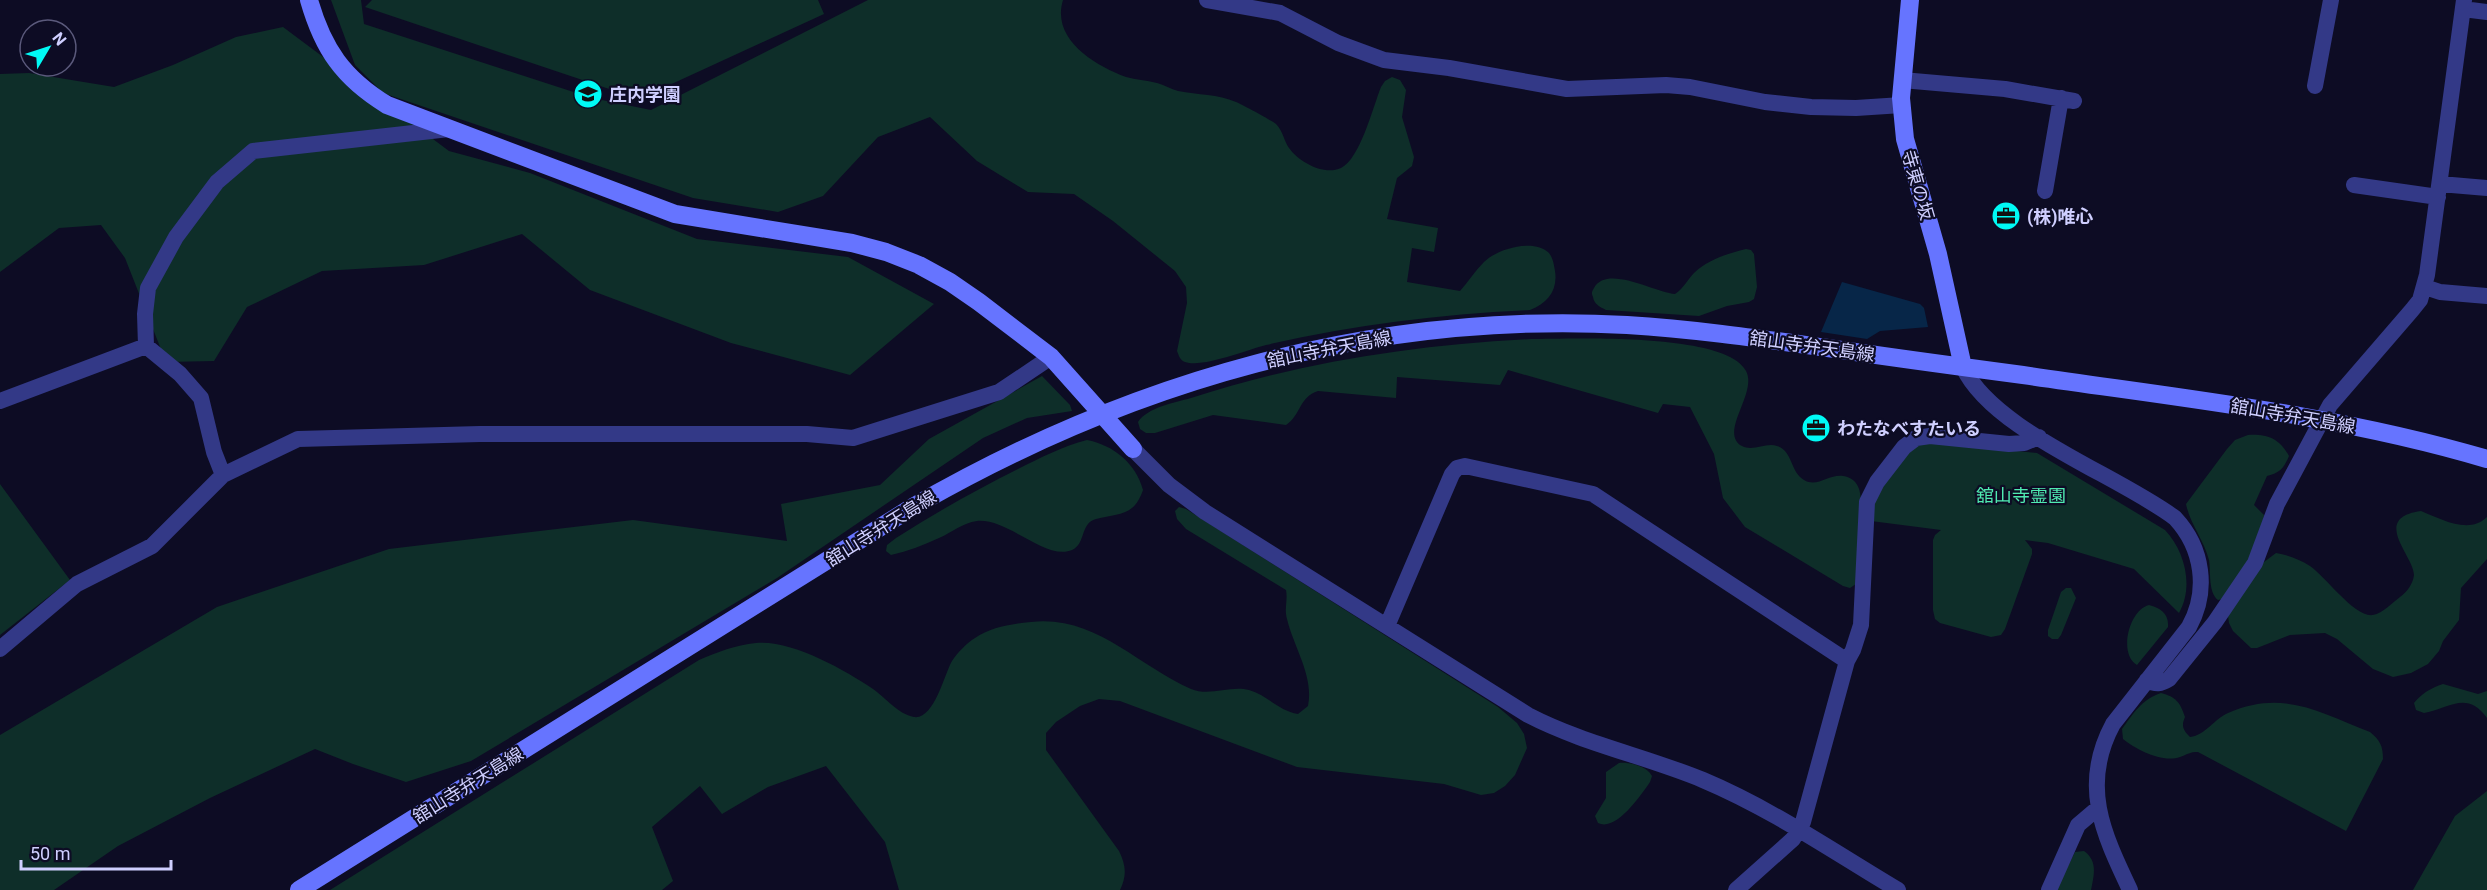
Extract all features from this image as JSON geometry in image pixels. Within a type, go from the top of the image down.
[{"type":"main road","points":[[309,0],[323,40],[332,56],[357,84],[387,105],[675,214],[852,243],[886,252],[919,265],[950,282],[1051,357],[1133,449]]},
{"type":"main road","name":"寺東の坂","points":[[1910,0],[1902,80],[1905,139],[1938,254],[1963,367]]},
{"type":"main road","name":"舘山寺弁天島線","points":[[299,890],[952,485],[1046,437],[1164,390],[1254,364],[1345,344],[1438,331],[1531,324],[1624,325],[1706,332],[2264,410],[2388,432],[2487,459]]},
{"type":"street","points":[[1207,0],[1280,12],[1338,44],[1384,60],[1449,68],[1567,89],[1666,85],[1690,87],[1765,102],[1810,107],[1856,108],[1902,105]]},
{"type":"street","points":[[2315,86],[2331,0]]},
{"type":"street","points":[[2147,680],[2154,684],[2169,679],[2215,622],[2255,563],[2277,504],[2320,420],[2330,405],[2412,310],[2425,287],[2464,4],[2487,12]]},
{"type":"street","points":[[1902,80],[2005,89],[2068,100],[2045,190]]},
{"type":"street","points":[[223,475],[214,452],[201,398],[180,374],[146,346],[145,314],[148,288],[176,237],[217,182],[253,151],[449,129]]},
{"type":"street","points":[[2354,185],[2439,190],[2487,188]]},
{"type":"street","points":[[2425,287],[2440,291],[2487,296]]},
{"type":"street","points":[[0,401],[146,346]]},
{"type":"street","points":[[0,649],[77,584],[152,546],[223,475],[298,439],[480,434],[807,434],[853,438],[999,392],[1051,357]]},
{"type":"street","points":[[1963,367],[1977,390],[2018,424],[2169,514],[2184,528],[2190,538],[2201,578],[2200,604],[2189,627],[2113,724],[2106,737],[2097,768],[2098,808],[2106,836],[2130,890]]},
{"type":"street","points":[[1736,890],[1792,839],[1803,822],[1847,661],[1861,626],[1867,502],[1877,482],[1904,447],[1916,438],[1930,436],[2008,444],[2024,443],[2039,437]]},
{"type":"street","points":[[1133,449],[1169,485],[1205,512],[1528,715],[1552,728],[1702,780],[1746,800],[1898,890]]},
{"type":"street","points":[[1387,626],[1452,474],[1457,468],[1465,466],[1593,494],[1847,661]]},
{"type":"street","points":[[2049,890],[2078,825],[2098,808]]},
{"type":"green space","points":[[331,0],[361,0],[364,24],[592,98],[651,110],[868,0],[1063,0],[1061,14],[1063,27],[1078,49],[1089,58],[1126,77],[1157,83],[1178,91],[1222,97],[1240,104],[1276,124],[1293,153],[1305,163],[1320,169],[1334,170],[1348,163],[1360,144],[1381,87],[1392,77],[1400,80],[1406,90],[1402,117],[1414,157],[1412,166],[1397,178],[1387,219],[1438,228],[1434,252],[1412,248],[1407,282],[1460,291],[1490,257],[1506,249],[1534,246],[1549,253],[1554,266],[1555,284],[1547,300],[1530,310],[1463,314],[1364,326],[1266,345],[1213,361],[1185,362],[1177,351],[1187,303],[1186,287],[1175,271],[1113,221],[1074,194],[1028,192],[977,161],[930,117],[878,137],[823,196],[778,212],[693,198],[383,93],[355,65]]},
{"type":"green space","points":[[372,0],[818,0],[824,14],[639,99],[365,7]]},
{"type":"green space","points":[[283,27],[449,151],[530,173],[697,239],[848,257],[934,304],[850,375],[731,343],[590,290],[522,234],[424,265],[322,271],[247,307],[214,361],[166,362],[125,258],[101,225],[59,228],[0,272],[0,74],[18,73],[18,78],[59,78],[114,87],[173,65],[236,37]]},
{"type":"green space","points":[[1746,249],[1751,250],[1754,254],[1757,287],[1754,299],[1749,302],[1727,306],[1699,316],[1606,310],[1598,305],[1592,293],[1600,281],[1620,279],[1675,294],[1694,273],[1706,264]]},
{"type":"green space","points":[[1531,339],[1646,340],[1710,350],[1733,358],[1746,371],[1748,380],[1734,432],[1736,440],[1746,448],[1777,446],[1786,452],[1799,476],[1809,482],[1843,476],[1851,479],[1858,486],[1861,497],[1861,521],[1856,584],[1850,588],[1843,586],[1745,527],[1723,498],[1714,454],[1690,407],[1663,404],[1658,413],[1508,370],[1500,385],[1397,377],[1396,398],[1318,391],[1307,397],[1295,416],[1286,425],[1213,415],[1155,433],[1146,433],[1140,429],[1138,422],[1148,413],[1169,404],[1232,385],[1316,365],[1401,351]]},
{"type":"green space","points":[[1042,376],[1070,405],[1072,411],[1027,418],[983,438],[777,578],[471,761],[406,782],[315,749],[210,798],[118,846],[54,890],[0,890],[0,735],[217,607],[389,549],[633,520],[787,541],[781,504],[880,485],[929,439]]},
{"type":"green space","points":[[2248,435],[2272,438],[2289,456],[2281,469],[2267,476],[2254,505],[2264,515],[2259,538],[2242,570],[2222,599],[2218,600],[2211,587],[2207,553],[2186,504],[2235,440]]},
{"type":"green space","points":[[1087,440],[1106,446],[1122,457],[1135,472],[1143,490],[1135,505],[1130,509],[1091,521],[1079,543],[1072,550],[1062,552],[1051,550],[1001,526],[977,521],[910,550],[891,555],[886,551],[887,545],[896,538],[971,493],[1043,457]]},
{"type":"green space","name":"舘山寺霊園","points":[[1931,442],[2037,453],[2165,530],[2178,548],[2185,570],[2186,592],[2179,613],[2134,569],[2048,543],[2025,540],[2032,549],[2032,554],[2001,635],[1991,637],[1940,623],[1935,619],[1933,610],[1933,540],[1941,530],[1871,521],[1876,494],[1909,451],[1918,444]]},
{"type":"green space","points":[[0,484],[70,580],[0,635]]},
{"type":"green space","points":[[1179,507],[1186,509],[1498,707],[1517,723],[1524,734],[1527,748],[1515,775],[1505,786],[1494,793],[1481,795],[1444,784],[1297,767],[1120,701],[1099,699],[1080,706],[1056,722],[1046,733],[1046,750],[1119,851],[1125,870],[1120,890],[899,890],[885,842],[826,766],[768,787],[722,814],[700,786],[652,827],[673,881],[662,890],[330,890],[699,660],[748,644],[770,643],[817,657],[861,681],[897,709],[914,717],[921,716],[933,704],[952,661],[962,648],[975,638],[988,631],[1009,625],[1054,622],[1076,626],[1096,634],[1191,689],[1205,692],[1249,690],[1262,695],[1285,710],[1298,714],[1308,706],[1308,684],[1287,619],[1286,590],[1186,529],[1177,519],[1175,511]]},
{"type":"green space","points":[[2421,511],[2463,525],[2472,525],[2487,517],[2487,559],[2461,588],[2459,620],[2428,664],[2411,673],[2393,677],[2373,669],[2337,639],[2325,633],[2290,635],[2257,648],[2251,648],[2233,631],[2228,616],[2260,565],[2276,553],[2302,561],[2310,566],[2358,610],[2373,615],[2384,610],[2403,595],[2414,575],[2398,538],[2396,529],[2398,521],[2406,515]]},
{"type":"green space","points":[[2066,588],[2071,588],[2076,598],[2061,635],[2058,639],[2052,639],[2048,636],[2048,630],[2061,592]]},
{"type":"green space","points":[[2149,605],[2163,612],[2167,618],[2168,627],[2137,665],[2128,652],[2128,633],[2136,615]]},
{"type":"green space","points":[[2443,684],[2478,694],[2487,691],[2487,718],[2480,710],[2465,703],[2424,713],[2416,710],[2414,703],[2420,696]]},
{"type":"green space","points":[[2161,693],[2174,698],[2179,704],[2185,717],[2183,728],[2190,737],[2201,733],[2228,713],[2248,706],[2284,703],[2317,711],[2370,732],[2380,744],[2383,759],[2346,831],[2198,752],[2173,758],[2158,757],[2142,751],[2123,739],[2122,729],[2134,713],[2148,699]]},
{"type":"green space","points":[[1619,763],[1642,767],[1652,776],[1650,782],[1620,817],[1605,824],[1598,823],[1595,816],[1606,798],[1606,772]]},
{"type":"green space","points":[[2487,791],[2487,890],[2413,890],[2455,816]]},
{"type":"green space","points":[[2084,851],[2093,864],[2091,890],[2056,890],[2075,852]]},
{"type":"water","points":[[1842,282],[1920,304],[1924,308],[1928,327],[1880,331],[1867,339],[1821,332]]},
{"type":"place","name":"庄内学園","points":[[588,94]]},
{"type":"place","name":"(株)唯心","points":[[2006,216]]},
{"type":"place","name":"わたなべすたいる","points":[[1816,428]]}]
